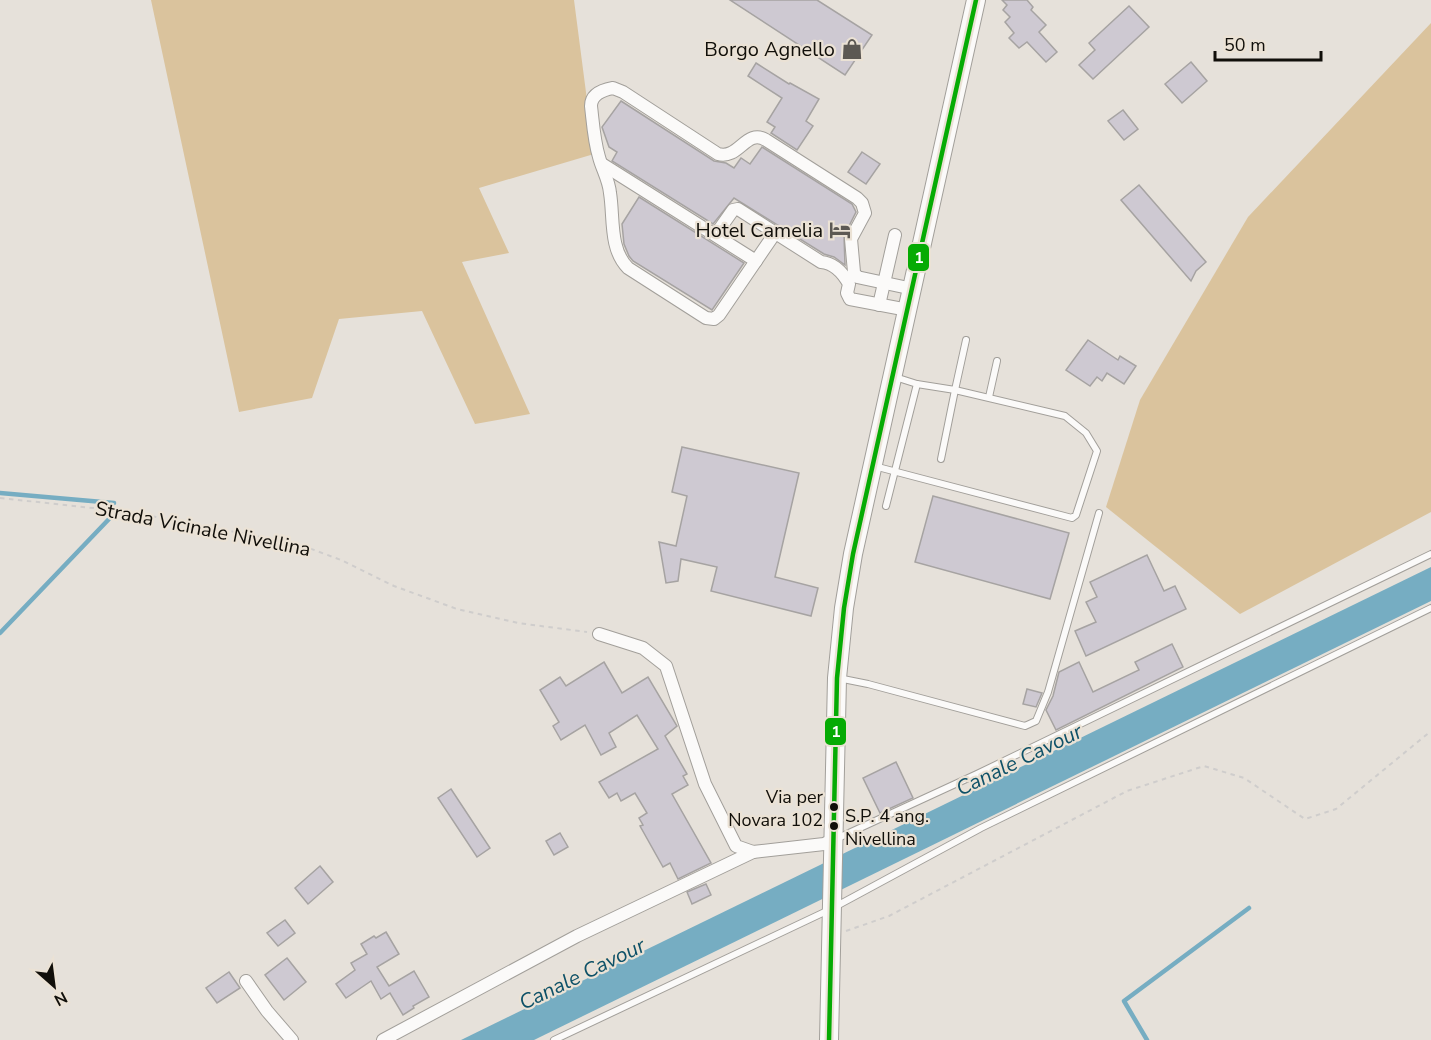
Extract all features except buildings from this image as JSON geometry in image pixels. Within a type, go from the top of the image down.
[{"type":"street","points":[[829,1040],[837,678],[844,608],[976,0]]},
{"type":"street","points":[[775,233],[714,319],[706,318],[628,268],[621,261],[611,219],[610,192],[599,159],[591,101],[596,94],[613,88],[623,92],[718,154],[731,154],[749,139],[759,136],[862,203],[865,213],[851,239],[854,272],[857,277],[913,289]]},
{"type":"street","points":[[602,164],[756,261]]},
{"type":"street","points":[[716,234],[733,210],[738,209],[821,262],[844,273],[849,284],[847,293],[850,299],[908,310]]},
{"type":"street","points":[[879,304],[895,235]]},
{"type":"street","points":[[598,634],[643,648],[666,666],[705,784],[736,846],[753,852]]},
{"type":"street","points":[[383,1040],[577,936],[753,852],[833,845]]},
{"type":"street","points":[[246,981],[267,1011],[292,1040]]},
{"type":"lane","points":[[941,459],[966,340]]},
{"type":"lane","points":[[988,397],[997,361]]},
{"type":"lane","points":[[873,466],[1072,518],[1076,515],[1096,451],[1086,434],[1065,416],[988,397],[917,384],[894,376]]},
{"type":"lane","points":[[886,506],[917,384]]},
{"type":"lane","points":[[837,678],[868,684],[1025,726],[1036,721],[1048,692],[1099,513]]},
{"type":"lane","points":[[833,845],[1431,554]]},
{"type":"lane","points":[[554,1040],[1431,608]]},
{"type":"path","name":"Strada Vicinale Nivellina","points":[[0,498],[130,512],[298,544],[341,560],[394,586],[457,609],[518,623],[598,634]]},
{"type":"path","points":[[830,936],[889,916],[1127,791],[1204,766],[1244,778],[1305,819],[1336,809],[1431,731]]},
{"type":"shaded area","points":[[151,0],[574,0],[594,154],[479,188],[509,253],[462,262],[530,414],[475,424],[422,311],[339,319],[312,398],[239,412]]},
{"type":"shaded area","points":[[1431,23],[1431,512],[1240,614],[1106,507],[1140,400],[1248,217]]},
{"type":"water","points":[[1431,567],[1431,601],[534,1040],[461,1040]]},
{"type":"waterway","points":[[0,493],[114,503]]},
{"type":"waterway","points":[[0,633],[109,519]]},
{"type":"waterway","points":[[1147,1040],[1124,1001],[1249,908]]},
{"type":"transit line","name":"1","points":[[829,1040],[837,678],[844,608],[853,554],[976,0]]},
{"type":"place","name":"Borgo Agnello","points":[[852,49]]},
{"type":"place","name":"Hotel Camelia","points":[[840,230]]},
{"type":"place","name":"Via per Novara 102","points":[[834,807]]},
{"type":"place","name":"S.P. 4 ang. Nivellina","points":[[834,826]]},
{"type":"water label","name":"Canale Cavour","points":[[1019,760]]},
{"type":"water label","name":"Canale Cavour","points":[[582,974]]}]
